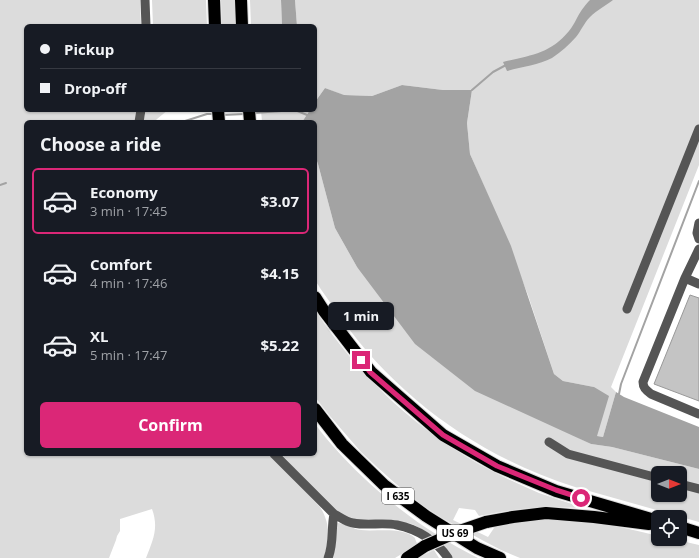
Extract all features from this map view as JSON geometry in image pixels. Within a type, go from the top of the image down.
[{"type":"highway","points":[[214,0],[215,24]]},
{"type":"highway","points":[[241,0],[242,24]]},
{"type":"highway","points":[[317,300],[370,372],[443,435],[497,466],[556,490],[651,519]]},
{"type":"highway","name":"I 635","points":[[317,412],[342,444],[384,485],[426,516],[477,548],[500,558]]},
{"type":"highway","name":"US 69","points":[[407,558],[425,546],[457,532],[486,522],[513,517],[546,513],[594,516],[651,524]]},
{"type":"highway","points":[[687,530],[699,533]]},
{"type":"street","points":[[145,0],[146,24]]},
{"type":"street","points":[[627,309],[699,129]]},
{"type":"street","points":[[699,223],[697,233],[699,239]]},
{"type":"street","points":[[699,249],[643,382],[643,387],[651,394],[699,414]]},
{"type":"street","points":[[686,278],[699,284]]},
{"type":"street","points":[[549,442],[568,454],[651,476]]},
{"type":"street","points":[[276,456],[318,499],[343,520],[353,523],[396,525],[410,529],[428,537],[445,553],[448,558]]},
{"type":"street","points":[[687,486],[699,489]]},
{"type":"street","points":[[328,558],[332,539],[334,514]]},
{"type":"shaded area","points":[[0,0],[140,0],[141,24],[24,24],[24,112],[138,112],[136,120],[24,120],[24,456],[272,456],[320,507],[326,519],[328,532],[326,552],[323,558],[146,558],[153,540],[155,528],[152,509],[120,519],[120,531],[109,558],[0,558]]},
{"type":"shaded area","points":[[152,0],[206,0],[207,24],[153,24]]},
{"type":"shaded area","points":[[221,0],[235,0],[236,24],[222,24]]},
{"type":"shaded area","points":[[250,0],[281,0],[282,24],[251,24]]},
{"type":"shaded area","points":[[281,0],[295,0],[297,24],[282,24]]},
{"type":"shaded area","points":[[295,0],[699,0],[699,165],[611,387],[616,392],[603,437],[596,436],[594,387],[563,381],[554,374],[528,295],[470,154],[467,123],[472,90],[443,90],[402,85],[372,96],[343,95],[325,88],[317,99],[317,24],[297,24]]},
{"type":"shaded area","points":[[590,0],[613,0],[590,17],[578,35],[562,51],[552,58],[536,64],[507,71],[503,62],[531,55],[555,45],[571,28]]},
{"type":"shaded area","points":[[402,85],[443,90],[472,90],[467,123],[470,154],[511,246],[554,374],[563,381],[594,387],[609,396],[597,436],[603,437],[616,392],[624,397],[699,427],[699,469],[612,447],[591,444],[475,391],[415,344],[357,267],[335,228],[317,161],[317,120],[303,120],[309,112],[317,112],[317,99],[325,88],[344,95],[372,96]]},
{"type":"shaded area","points":[[146,112],[166,112],[156,120],[144,120]]},
{"type":"shaded area","points":[[261,112],[309,112],[303,120],[262,120]]},
{"type":"shaded area","points":[[317,161],[335,228],[357,267],[577,437],[591,444],[612,447],[699,469],[699,522],[687,519],[687,510],[656,510],[575,487],[541,475],[507,460],[475,442],[444,422],[415,399],[388,374],[363,347],[317,283]]},
{"type":"shaded area","points":[[317,313],[352,359],[372,381],[416,422],[440,440],[503,477],[539,493],[582,508],[536,508],[511,510],[479,516],[475,510],[459,508],[453,520],[488,537],[496,525],[508,522],[572,520],[597,523],[651,534],[651,546],[687,546],[687,542],[699,545],[699,558],[520,558],[501,550],[442,518],[422,505],[396,484],[361,452],[317,400]]},
{"type":"shaded area","points":[[317,427],[341,455],[388,499],[440,537],[478,558],[452,558],[448,551],[434,536],[412,524],[396,521],[354,520],[340,514],[325,501],[283,456],[317,456]]},
{"type":"shaded area","points":[[337,523],[361,530],[389,530],[404,532],[415,538],[418,544],[395,558],[331,558]]},
{"type":"shaded area","points":[[434,550],[439,558],[417,558]]},
{"type":"building","points":[[690,295],[699,298],[699,401],[654,384]]},
{"type":"waterway","points":[[472,90],[493,72],[506,65]]},
{"type":"waterway","points":[[253,113],[267,112]]},
{"type":"waterway","points":[[300,112],[307,115]]},
{"type":"waterway","points":[[188,120],[207,114],[215,114]]},
{"type":"waterway","points":[[223,115],[245,114]]},
{"type":"waterway","points":[[619,394],[621,384],[699,181]]},
{"type":"waterway","points":[[0,185],[6,183]]},
{"type":"route","points":[[361,360],[370,372],[443,435],[497,466],[556,490],[581,498]]}]
